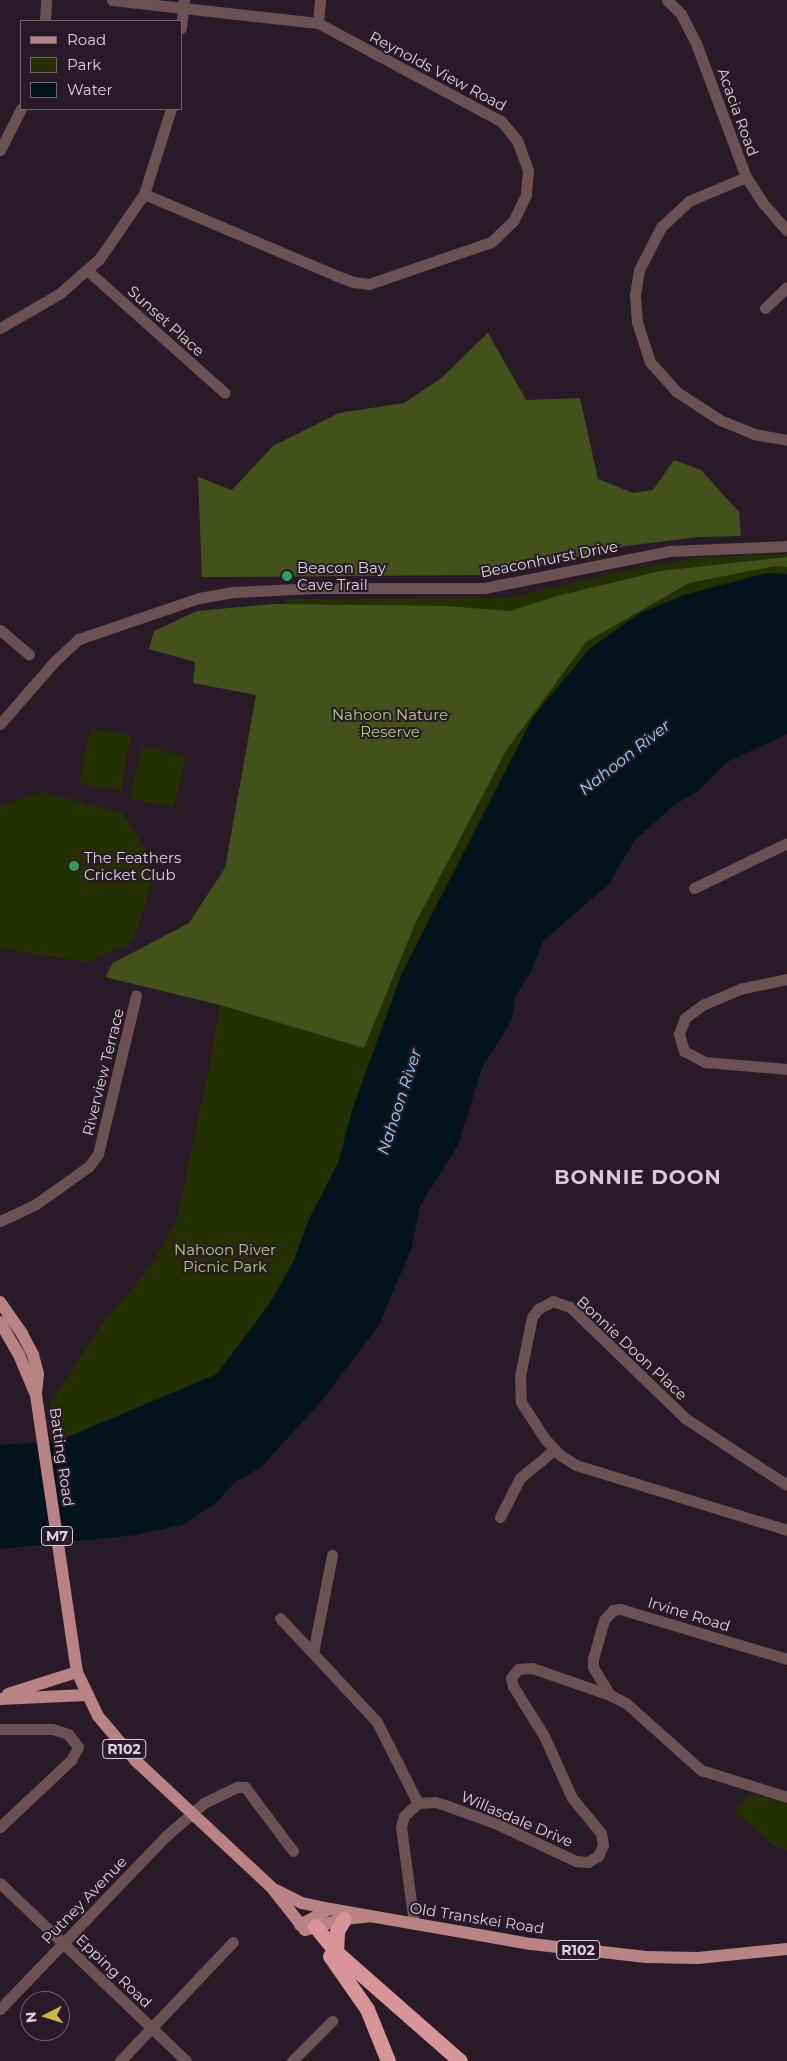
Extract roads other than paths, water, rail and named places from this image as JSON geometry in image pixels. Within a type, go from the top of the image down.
[{"type":"highway","points":[[336,1952],[337,1931],[344,1919]]},
{"type":"highway","points":[[305,1923],[460,2061]]},
{"type":"highway","points":[[305,1923],[359,1995],[388,2061]]},
{"type":"main road","name":"Batting Road","points":[[0,1302],[22,1334],[33,1355],[38,1374],[36,1395]]},
{"type":"main road","name":"Batting Road","points":[[0,1322],[19,1355],[36,1395],[76,1672]]},
{"type":"main road","name":"R102","points":[[76,1672],[86,1695],[118,1742],[272,1888],[305,1923]]},
{"type":"main road","points":[[0,1698],[76,1672]]},
{"type":"main road","points":[[0,1698],[86,1695]]},
{"type":"main road","name":"Old Transkei Road","points":[[272,1888],[302,1903],[330,1909],[558,1948],[646,1957],[698,1958],[787,1949]]},
{"type":"main road","points":[[305,1923],[330,1909]]},
{"type":"main road","name":"Old Transkei Road","points":[[305,1923],[371,1916]]},
{"type":"street","points":[[45,20],[46,0]]},
{"type":"street","name":"Reynolds View Road","points":[[112,0],[184,4],[318,23],[487,113],[511,130],[526,160],[528,183],[522,204],[507,228],[480,247],[378,282],[361,284],[144,194]]},
{"type":"street","points":[[318,23],[320,0]]},
{"type":"street","name":"Acacia Road","points":[[667,0],[681,14],[695,41],[746,176],[762,202],[787,231]]},
{"type":"street","points":[[182,20],[184,4]]},
{"type":"street","points":[[0,150],[20,110]]},
{"type":"street","points":[[0,328],[60,294],[88,271],[121,230],[144,194],[171,110]]},
{"type":"street","points":[[746,176],[689,201],[661,227],[639,270],[636,316],[650,362],[677,392],[720,420],[754,434],[787,440]]},
{"type":"street","name":"Sunset Place","points":[[88,271],[225,393]]},
{"type":"street","points":[[765,308],[787,287]]},
{"type":"street","name":"Beaconhurst Drive","points":[[0,724],[55,660],[79,639],[199,598],[234,592],[317,588],[484,588],[670,551],[787,546]]},
{"type":"street","points":[[0,630],[29,654]]},
{"type":"street","points":[[694,888],[787,843]]},
{"type":"street","points":[[787,979],[740,989],[704,1004],[685,1018],[679,1034],[684,1051],[705,1062],[787,1069]]},
{"type":"street","name":"Riverview Terrace","points":[[0,1221],[36,1204],[89,1166],[98,1154],[136,996]]},
{"type":"street","name":"Bonnie Doon Place","points":[[787,1486],[686,1419],[570,1307],[554,1302],[538,1309],[532,1317],[519,1386],[525,1410],[554,1450],[576,1465],[787,1530]]},
{"type":"street","points":[[500,1518],[520,1478],[554,1450]]},
{"type":"street","points":[[313,1653],[332,1555]]},
{"type":"street","name":"Irvine Road","points":[[610,1695],[594,1667],[599,1637],[608,1614],[620,1609],[787,1659]]},
{"type":"street","points":[[280,1618],[377,1722],[418,1803],[404,1816],[401,1827],[414,1924]]},
{"type":"street","name":"Willasdale Drive","points":[[418,1803],[435,1802],[448,1806],[497,1824],[572,1860],[592,1860],[604,1845],[601,1833],[572,1798],[544,1736],[513,1686],[511,1678],[518,1669],[532,1668],[610,1695]]},
{"type":"street","points":[[610,1695],[626,1703],[707,1774],[787,1797]]},
{"type":"street","points":[[0,1729],[52,1729],[68,1734],[78,1747],[76,1753],[42,1788],[0,1827]]},
{"type":"street","name":"Putney Avenue","points":[[0,2010],[191,1812],[224,1792],[245,1787],[293,1851]]},
{"type":"street","name":"Epping Road","points":[[0,1883],[186,2061]]},
{"type":"street","points":[[120,2061],[233,1942]]},
{"type":"street","points":[[292,2061],[332,2021]]},
{"type":"water","name":"Nahoon River","points":[[767,573],[787,574],[787,734],[727,762],[698,791],[673,806],[634,841],[609,884],[543,941],[532,970],[516,995],[511,1021],[482,1068],[458,1145],[420,1206],[412,1247],[379,1325],[319,1404],[261,1467],[235,1482],[216,1503],[184,1524],[136,1535],[0,1549],[0,1445],[56,1442],[217,1374],[270,1303],[293,1262],[309,1219],[338,1163],[354,1104],[402,973],[533,717],[589,649],[640,613],[684,595]]},
{"type":"place","name":"Beacon Bay Cave Trail","points":[[287,576]]},
{"type":"place","name":"The Feathers Cricket Club","points":[[74,866]]},
{"type":"district","name":"BONNIE DOON","points":[[638,1177]]},
{"type":"park label","name":"Nahoon Nature Reserve","points":[[390,722]]},
{"type":"park label","name":"Nahoon River Picnic Park","points":[[225,1258]]}]
